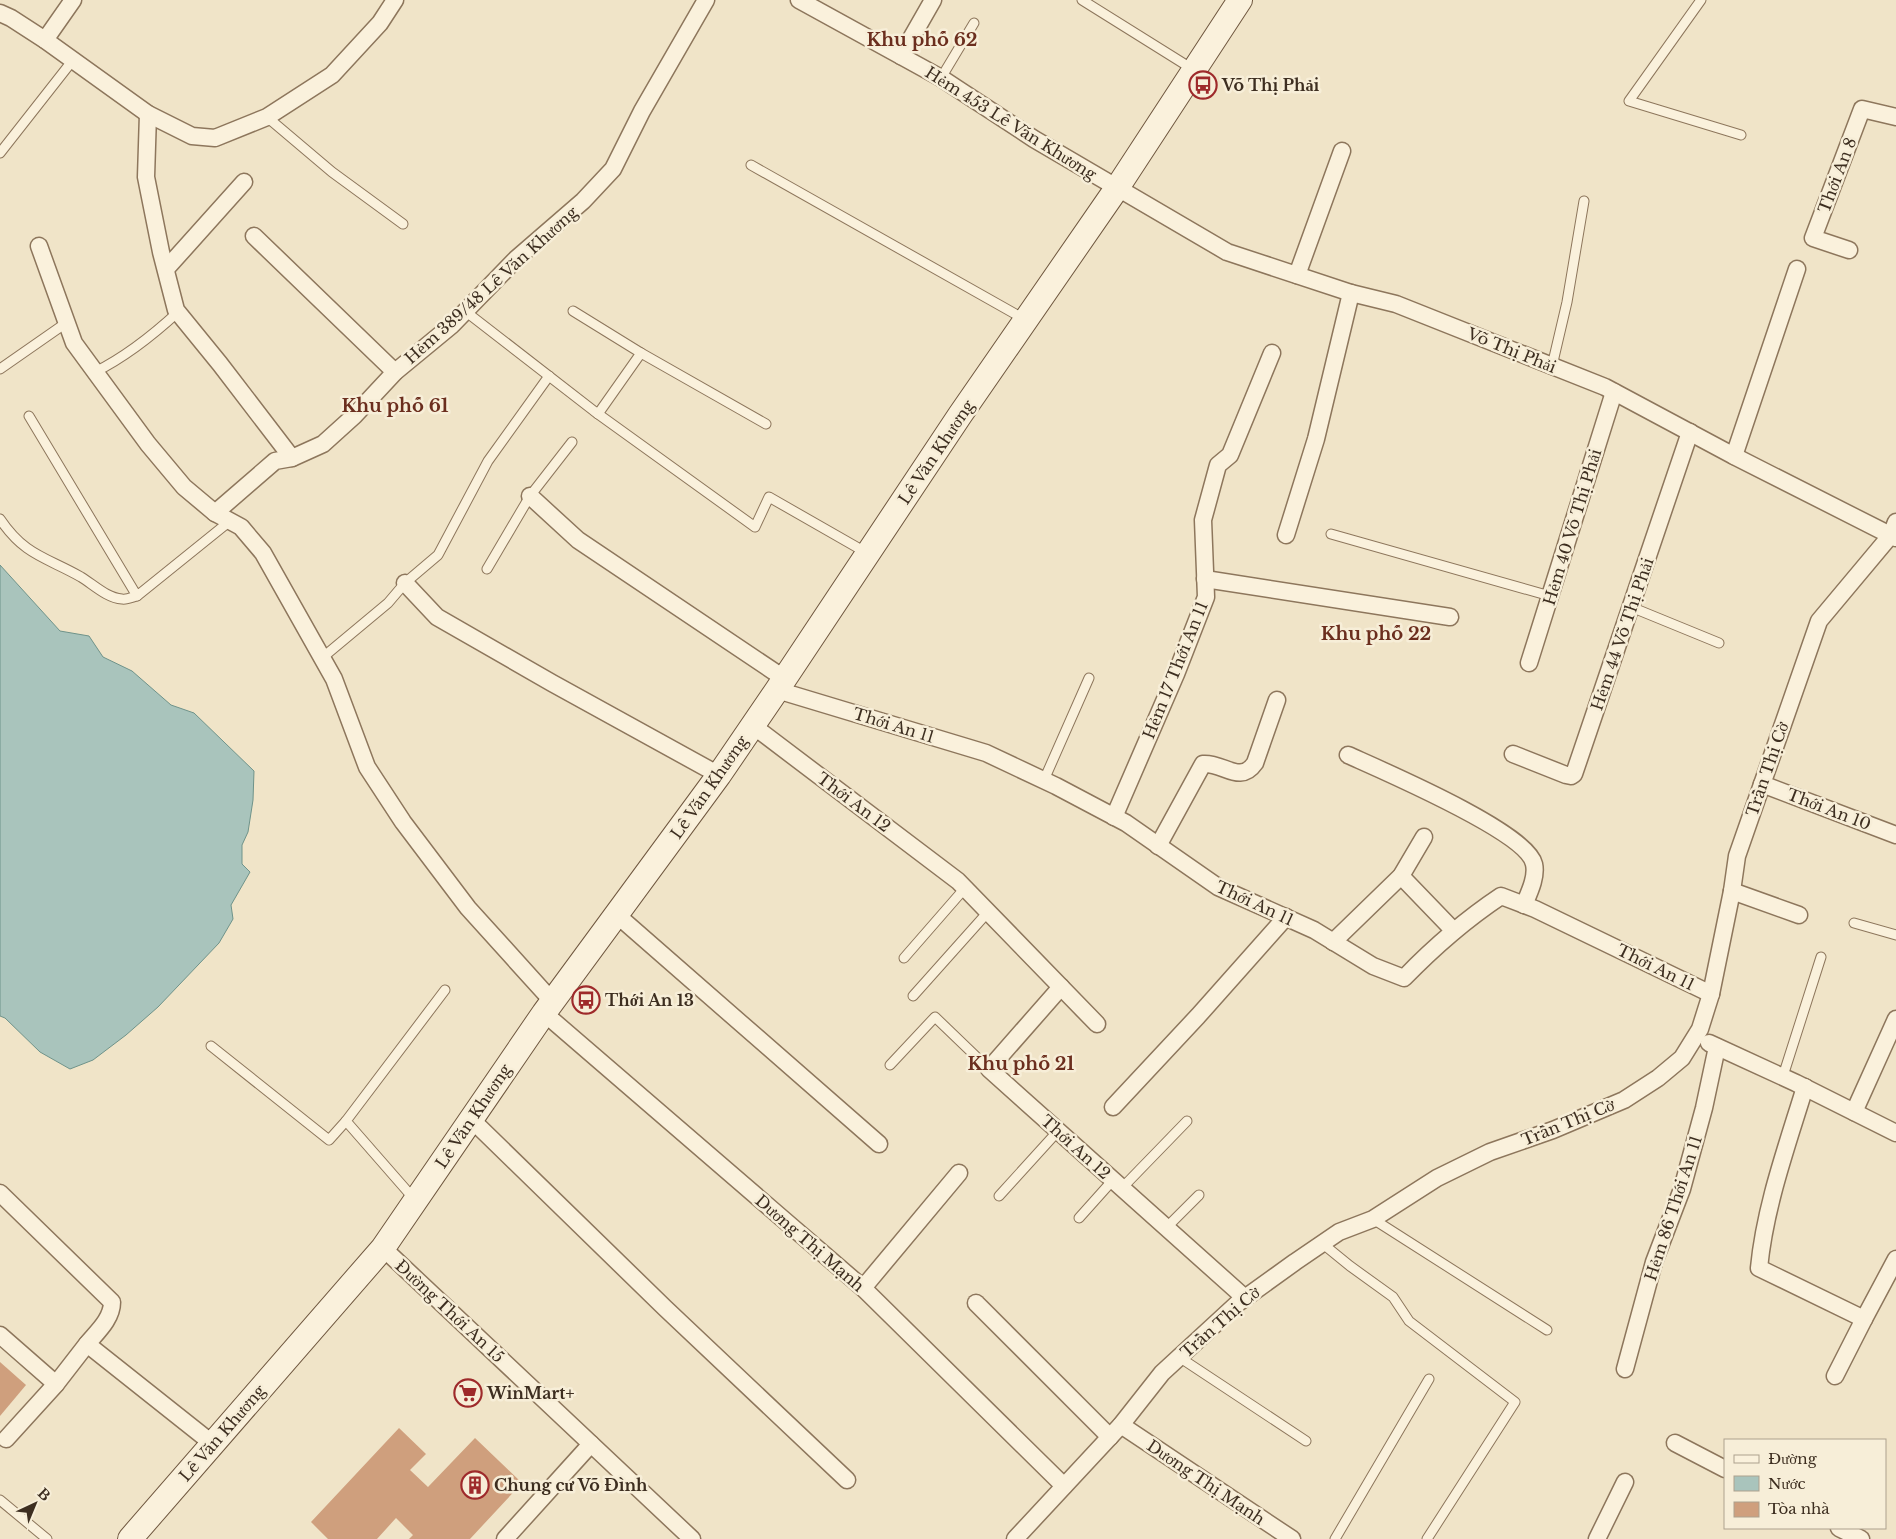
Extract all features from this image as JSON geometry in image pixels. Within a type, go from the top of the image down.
[{"type":"main road","name":"Lê Văn Khương","points":[[130,1539],[383,1248],[549,1007],[719,775],[781,685],[1026,320],[1118,188],[1240,0]]},
{"type":"street","points":[[45,40],[73,0]]},
{"type":"street","points":[[0,13],[45,40],[148,114],[192,136],[216,138],[267,117],[332,75],[380,23],[395,0]]},
{"type":"street","name":"Hẻm 389/48 Lê Văn Khương","points":[[215,513],[275,461],[292,458],[323,444],[354,416],[395,372],[452,325],[516,258],[583,200],[613,169],[642,111],[706,0]]},
{"type":"street","name":"Hẻm 453 Lê Văn Khương","points":[[799,0],[941,78],[1034,139],[1118,188]]},
{"type":"street","points":[[901,56],[933,0]]},
{"type":"street","name":"Thới An 8","points":[[1849,250],[1813,238],[1862,109],[1896,117]]},
{"type":"street","points":[[148,114],[146,176],[166,269],[178,312],[292,458]]},
{"type":"street","points":[[1297,275],[1342,151]]},
{"type":"street","points":[[166,269],[244,182]]},
{"type":"street","name":"Võ Thị Phải","points":[[1118,188],[1227,252],[1351,293],[1396,304],[1614,392],[1734,456],[1894,532]]},
{"type":"street","points":[[254,236],[395,372]]},
{"type":"street","name":"Dương Thị Mạnh","points":[[39,246],[74,343],[148,444],[184,487],[215,513],[241,527],[263,553],[334,679],[367,767],[403,822],[468,908],[549,1007],[863,1288],[1064,1486]]},
{"type":"street","points":[[1734,456],[1797,270]]},
{"type":"street","points":[[1286,535],[1316,438],[1351,293]]},
{"type":"street","name":"Hẻm 17 Thới An 11","points":[[1114,817],[1176,674],[1206,597],[1203,520],[1218,465],[1230,455],[1272,353]]},
{"type":"street","name":"Hẻm 40 Võ Thị Phải","points":[[1529,663],[1614,392]]},
{"type":"street","name":"Hẻm 44 Võ Thị Phải","points":[[1513,754],[1566,775],[1571,776],[1574,774],[1690,432]]},
{"type":"street","name":"Thới An 11","points":[[530,496],[578,540],[781,685],[986,752],[1114,817],[1218,887],[1314,930],[1373,966],[1404,978],[1434,947],[1454,930],[1501,896],[1524,905],[1711,994]]},
{"type":"street","name":"Trần Thị Cờ","points":[[1015,1539],[1115,1431],[1162,1372],[1245,1298],[1339,1232],[1373,1219],[1437,1178],[1490,1152],[1553,1130],[1624,1100],[1658,1078],[1682,1058],[1700,1029],[1711,994],[1732,891],[1736,856],[1819,621],[1894,532]]},
{"type":"street","points":[[1205,579],[1450,617]]},
{"type":"street","points":[[405,582],[437,617],[719,775]]},
{"type":"street","points":[[1158,846],[1203,764],[1243,773],[1251,769],[1255,763],[1278,700]]},
{"type":"street","name":"Thới An 12","points":[[752,725],[965,888],[1097,1024]]},
{"type":"street","points":[[1348,755],[1455,805],[1526,850],[1534,865],[1534,874],[1524,905]]},
{"type":"street","name":"Thới An 10","points":[[1762,784],[1896,835]]},
{"type":"street","points":[[1333,942],[1401,876],[1424,837]]},
{"type":"street","points":[[1401,876],[1454,930]]},
{"type":"street","points":[[1732,891],[1799,915]]},
{"type":"street","points":[[617,915],[880,1144]]},
{"type":"street","points":[[1113,1107],[1286,918]]},
{"type":"street","points":[[989,1069],[1061,987]]},
{"type":"street","points":[[1854,1112],[1896,1019]]},
{"type":"street","points":[[1695,1037],[1783,1076],[1896,1133]]},
{"type":"street","name":"Hẻm 86 Thới An 11","points":[[1625,1368],[1654,1262],[1682,1189],[1704,1108],[1716,1046]]},
{"type":"street","name":"Thới An 12","points":[[989,1069],[1245,1298]]},
{"type":"street","points":[[1805,1087],[1777,1177],[1758,1268],[1864,1319]]},
{"type":"street","points":[[471,1120],[665,1308],[847,1480]]},
{"type":"street","points":[[863,1288],[959,1173]]},
{"type":"street","points":[[0,1193],[112,1302],[112,1309],[108,1318],[56,1384],[6,1439]]},
{"type":"street","name":"Đường Thới An 15","points":[[383,1248],[692,1539]]},
{"type":"street","points":[[1835,1376],[1896,1259]]},
{"type":"street","name":"Dương Thị Mạnh","points":[[976,1303],[1115,1431],[1292,1539]]},
{"type":"street","points":[[0,1335],[56,1384]]},
{"type":"street","points":[[87,1344],[212,1444]]},
{"type":"street","points":[[1675,1443],[1724,1468]]},
{"type":"street","points":[[505,1539],[591,1444]]},
{"type":"street","points":[[1597,1539],[1625,1482]]},
{"type":"street","points":[[1841,1529],[1861,1539]]},
{"type":"lane","points":[[1082,0],[1194,70]]},
{"type":"lane","points":[[1701,0],[1629,100],[1741,135]]},
{"type":"lane","points":[[941,78],[974,23]]},
{"type":"lane","points":[[0,154],[73,60]]},
{"type":"lane","points":[[267,117],[332,172],[403,224]]},
{"type":"lane","points":[[752,165],[1026,320]]},
{"type":"lane","points":[[1552,366],[1567,302],[1584,201]]},
{"type":"lane","points":[[465,311],[598,414],[755,527],[769,497],[868,554]]},
{"type":"lane","points":[[573,311],[641,353],[766,424]]},
{"type":"lane","points":[[96,372],[118,361],[149,338],[178,312]]},
{"type":"lane","points":[[0,368],[66,323]]},
{"type":"lane","points":[[598,414],[641,353]]},
{"type":"lane","points":[[322,658],[388,603],[405,582],[438,555],[488,461],[549,376]]},
{"type":"lane","points":[[29,416],[137,596]]},
{"type":"lane","points":[[487,569],[530,496],[572,442]]},
{"type":"lane","points":[[0,519],[11,535],[28,550],[44,560],[80,576],[108,595],[123,600],[137,596],[230,521]]},
{"type":"lane","points":[[1331,534],[1550,596]]},
{"type":"lane","points":[[1631,607],[1719,644]]},
{"type":"lane","points":[[1044,780],[1089,678]]},
{"type":"lane","points":[[904,958],[965,888]]},
{"type":"lane","points":[[913,996],[988,912]]},
{"type":"lane","points":[[1854,923],[1896,935]]},
{"type":"lane","points":[[1783,1076],[1821,957]]},
{"type":"lane","points":[[211,1046],[330,1140],[445,990]]},
{"type":"lane","points":[[890,1065],[935,1017],[989,1069]]},
{"type":"lane","points":[[346,1121],[415,1200]]},
{"type":"lane","points":[[1079,1218],[1186,1121]]},
{"type":"lane","points":[[999,1196],[1058,1131]]},
{"type":"lane","points":[[1166,1228],[1199,1195]]},
{"type":"lane","points":[[1373,1219],[1547,1330]]},
{"type":"lane","points":[[1323,1244],[1393,1297],[1409,1320],[1515,1402],[1427,1539]]},
{"type":"lane","points":[[1179,1357],[1306,1440]]},
{"type":"lane","points":[[1335,1539],[1429,1378]]},
{"type":"lane","points":[[0,1500],[47,1539]]},
{"type":"water","points":[[0,565],[60,631],[89,636],[103,657],[132,671],[171,705],[194,713],[254,771],[253,800],[248,832],[242,845],[242,864],[250,872],[231,905],[233,919],[219,943],[158,1007],[126,1035],[93,1060],[70,1069],[40,1052],[5,1018],[0,1016]]},
{"type":"building","points":[[0,1362],[26,1385],[0,1416]]},
{"type":"building","name":"Chung cư Võ Đình","points":[[399,1428],[426,1454],[410,1470],[428,1487],[475,1438],[522,1483],[470,1539],[409,1539],[413,1535],[396,1518],[377,1539],[328,1539],[311,1522]]},
{"type":"place","name":"Võ Thị Phải","points":[[1203,85]]},
{"type":"place","name":"Thới An 13","points":[[586,1000]]},
{"type":"place","name":"WinMart+","points":[[468,1393]]},
{"type":"place","name":"Chung cư Võ Đình","points":[[475,1485]]},
{"type":"district","name":"Khu phố 62","points":[[922,40]]},
{"type":"district","name":"Khu phố 61","points":[[395,406]]},
{"type":"district","name":"Khu phố 22","points":[[1376,634]]},
{"type":"district","name":"Khu phố 21","points":[[1021,1064]]}]
